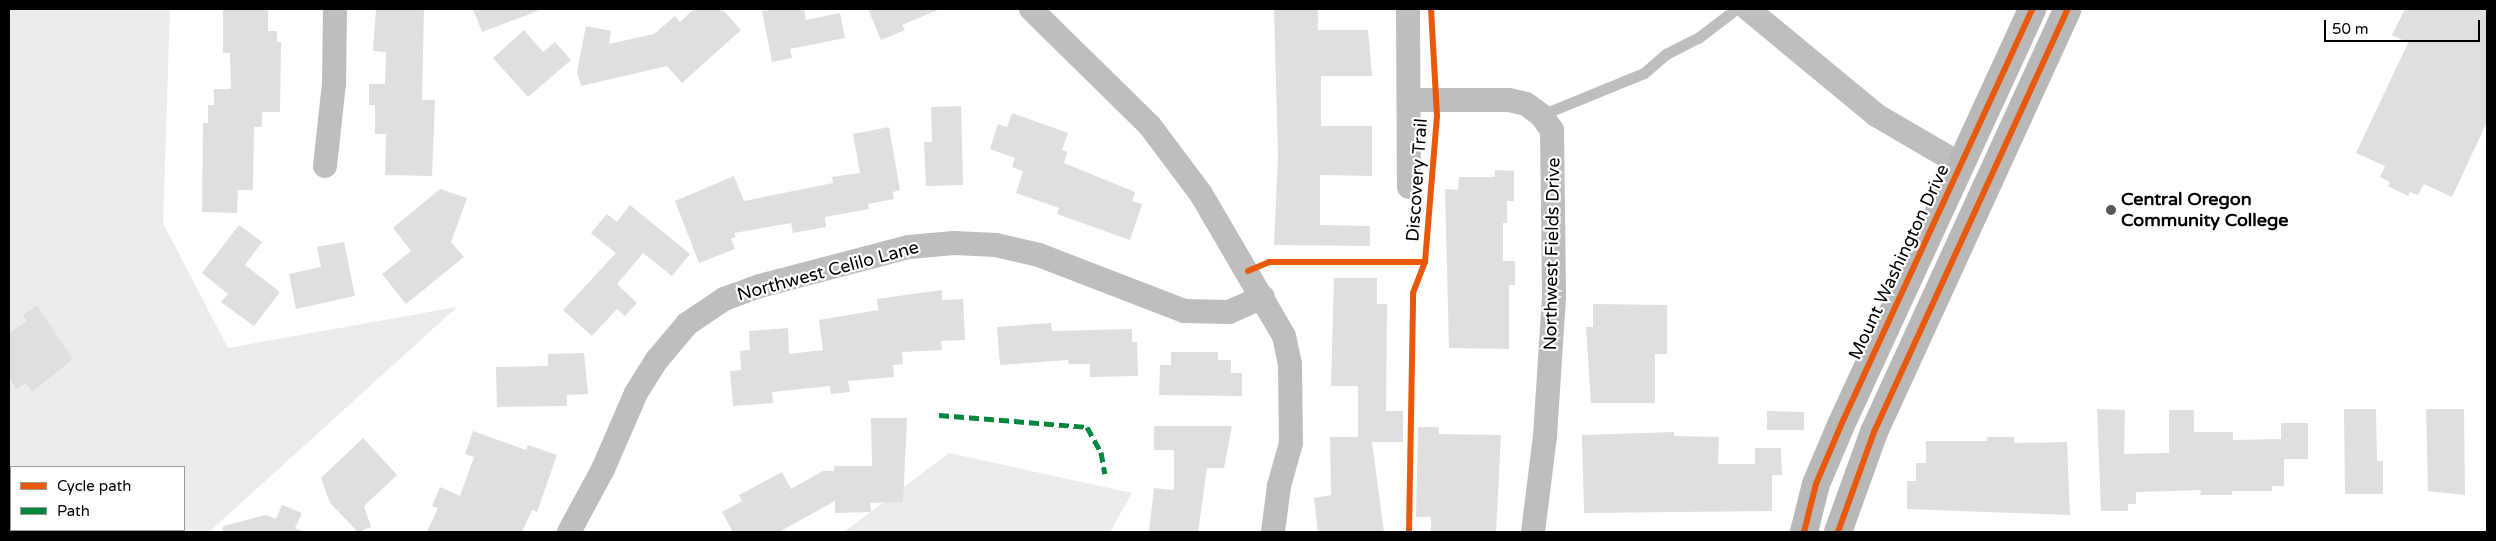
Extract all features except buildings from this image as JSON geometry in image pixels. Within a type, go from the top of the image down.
[{"type":"main road","name":"Mount Washington Drive","points":[[1804,532],[1816,484],[2032,9]]},
{"type":"main road","points":[[1838,532],[1874,432],[2068,9]]},
{"type":"street","points":[[325,166],[334,83],[335,9]]},
{"type":"street","points":[[1031,9],[1150,126],[1200,194],[1263,297],[1284,336],[1290,372],[1291,443],[1279,486],[1273,532]]},
{"type":"street","points":[[1408,9],[1409,187]]},
{"type":"street","points":[[1748,9],[1876,115],[1960,164]]},
{"type":"street","points":[[1409,100],[1509,100],[1526,104],[1541,115]]},
{"type":"street","name":"Northwest Fields Drive","points":[[1534,532],[1545,436],[1554,298],[1554,151],[1552,130],[1541,115]]},
{"type":"street","name":"Northwest Celilo Lane","points":[[569,532],[603,469],[636,393],[656,361],[687,324],[724,299],[760,286],[909,247],[954,243],[996,245],[1039,255],[1184,311],[1229,312],[1263,297]]},
{"type":"lane","points":[[1541,115],[1644,73],[1666,54],[1698,38],[1736,9]]},
{"type":"shaded area","points":[[9,9],[170,9],[163,223],[228,348],[457,307],[209,532],[9,532]]},
{"type":"shaded area","points":[[949,453],[1132,493],[1110,532],[844,532]]},
{"type":"marked path","points":[[939,415],[1087,427],[1101,452],[1105,474]]},
{"type":"cycle path","name":"Discovery Trail","points":[[1409,532],[1413,293],[1425,262],[1437,116],[1431,9]]},
{"type":"cycle path","points":[[1804,532],[1816,484],[1841,425],[2032,9]]},
{"type":"cycle path","points":[[1838,532],[1874,432],[2068,9]]},
{"type":"cycle path","points":[[1248,271],[1269,262],[1425,262]]},
{"type":"place","name":"Central Oregon Community College","points":[[2111,210]]}]
